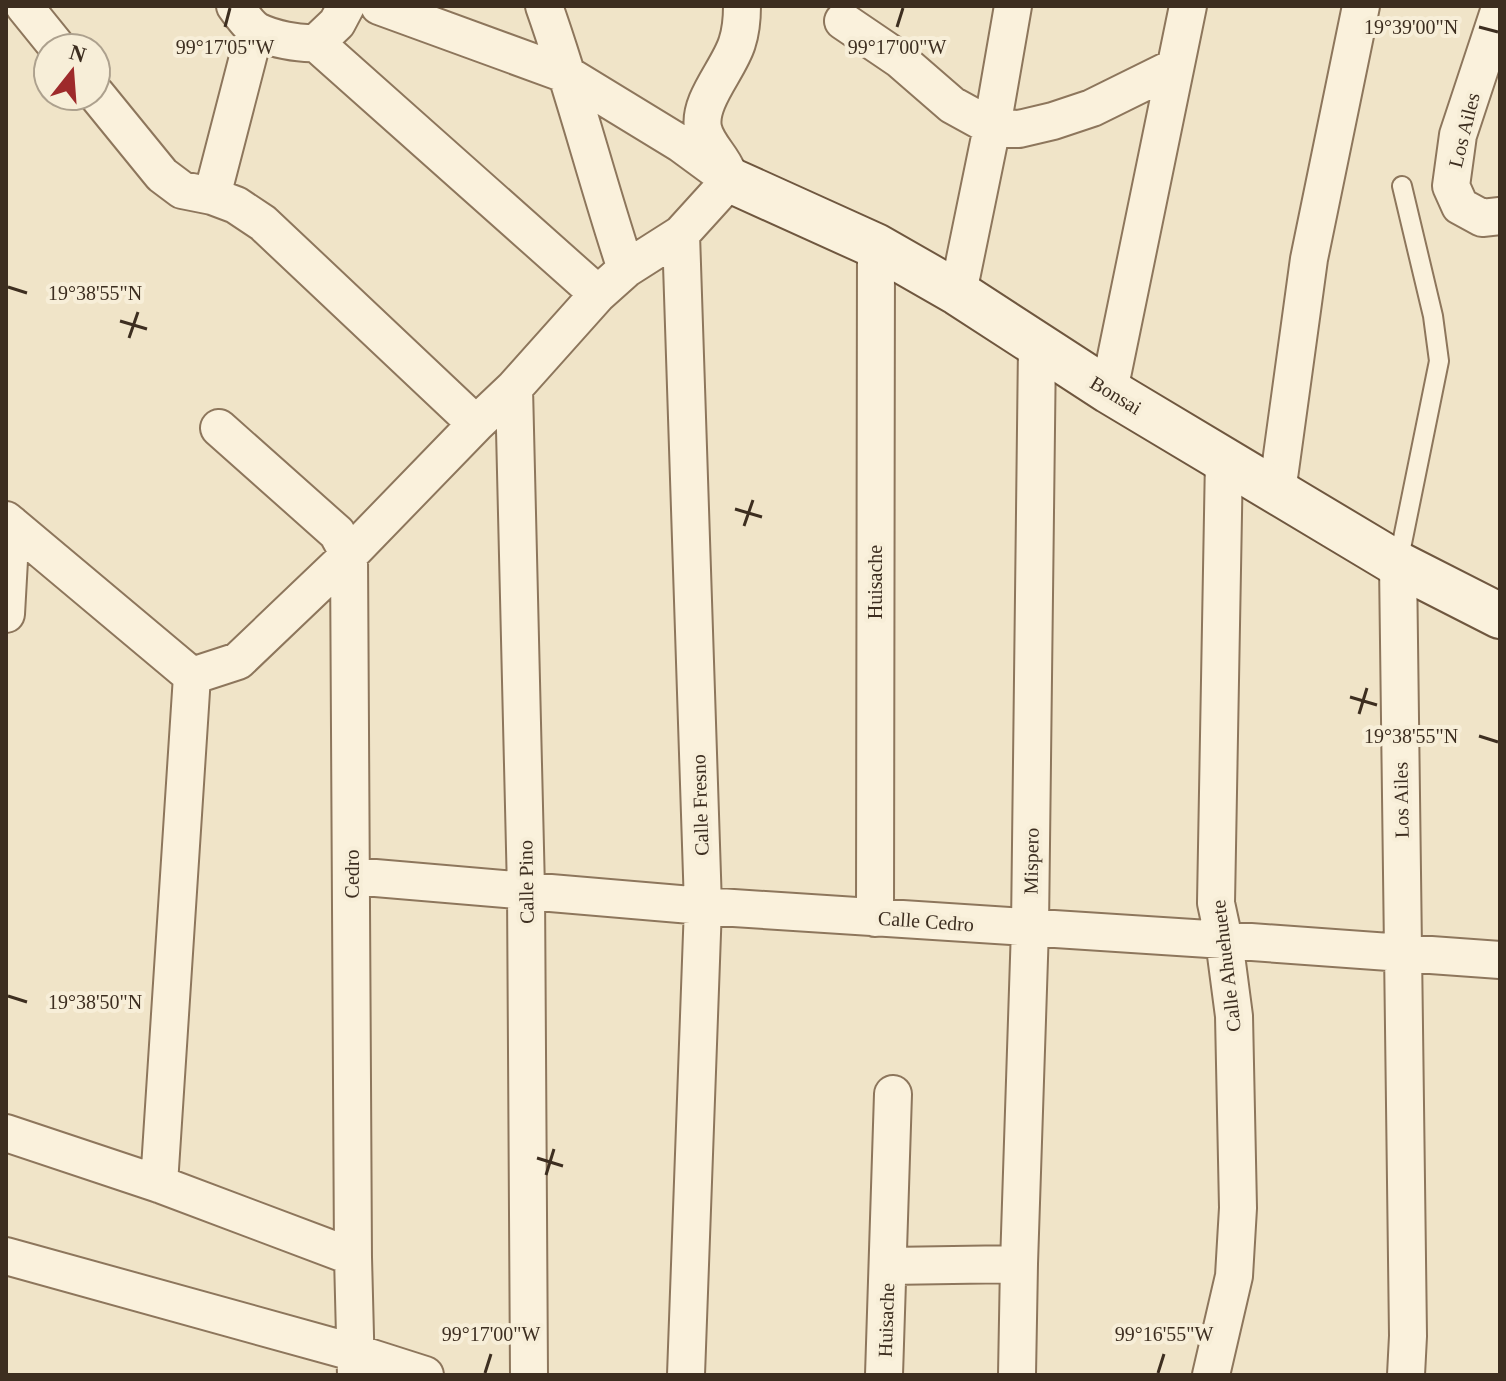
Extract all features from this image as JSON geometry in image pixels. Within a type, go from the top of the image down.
[{"type":"street","points":[[24,6],[45,32]]},
{"type":"street","points":[[316,43],[337,23],[346,6]]},
{"type":"street","points":[[379,6],[568,75],[681,144],[730,180]]},
{"type":"street","points":[[544,6],[626,269]]},
{"type":"street","points":[[730,180],[726,167],[702,126],[707,104],[737,45],[742,6]]},
{"type":"street","points":[[958,293],[1013,6]]},
{"type":"street","points":[[1109,391],[1188,6]]},
{"type":"street","points":[[1277,492],[1309,259],[1361,6]]},
{"type":"street","name":"Los Ailes","points":[[1500,8],[1458,135],[1451,186],[1460,206],[1482,218],[1500,216]]},
{"type":"street","points":[[212,196],[245,18],[288,41],[316,43],[598,294]]},
{"type":"street","points":[[843,21],[899,59],[952,105],[992,127],[1019,129],[1053,121],[1092,108],[1175,67]]},
{"type":"street","points":[[111,112],[162,175],[182,190],[236,205],[263,223],[476,424]]},
{"type":"street","points":[[192,676],[238,661],[349,555],[514,388],[598,294],[626,269],[681,234],[730,180]]},
{"type":"street","name":"Bonsai","points":[[730,180],[876,246],[958,293],[1109,391],[1398,564],[1500,616]]},
{"type":"street","name":"Calle Fresno","points":[[681,234],[703,906],[686,1375]]},
{"type":"street","name":"Huisache","points":[[875,918],[876,246]]},
{"type":"street","name":"Mispero","points":[[1017,1375],[1030,928],[1037,346]]},
{"type":"street","name":"Calle Pino","points":[[514,388],[526,890],[529,1375]]},
{"type":"street","points":[[219,428],[337,533],[349,555]]},
{"type":"street","name":"Calle Ahuehuete","points":[[1211,1375],[1234,1276],[1238,1208],[1234,1016],[1216,903],[1224,459]]},
{"type":"street","points":[[8,522],[192,676]]},
{"type":"street","points":[[6,614],[8,522]]},
{"type":"street","name":"Cedro","points":[[349,555],[356,1364]]},
{"type":"street","name":"Los Ailes","points":[[1398,564],[1406,1375]]},
{"type":"street","points":[[159,1184],[192,676]]},
{"type":"street","name":"Calle Cedro","points":[[352,876],[703,906],[1500,960]]},
{"type":"street","name":"Huisache","points":[[884,1375],[893,1094]]},
{"type":"street","points":[[6,1133],[159,1184],[353,1257]]},
{"type":"street","points":[[6,1256],[356,1364],[425,1375]]},
{"type":"street","points":[[888,1266],[1019,1264]]},
{"type":"lane","name":"Los Ailes","points":[[1398,564],[1439,361],[1433,316],[1402,186]]}]
